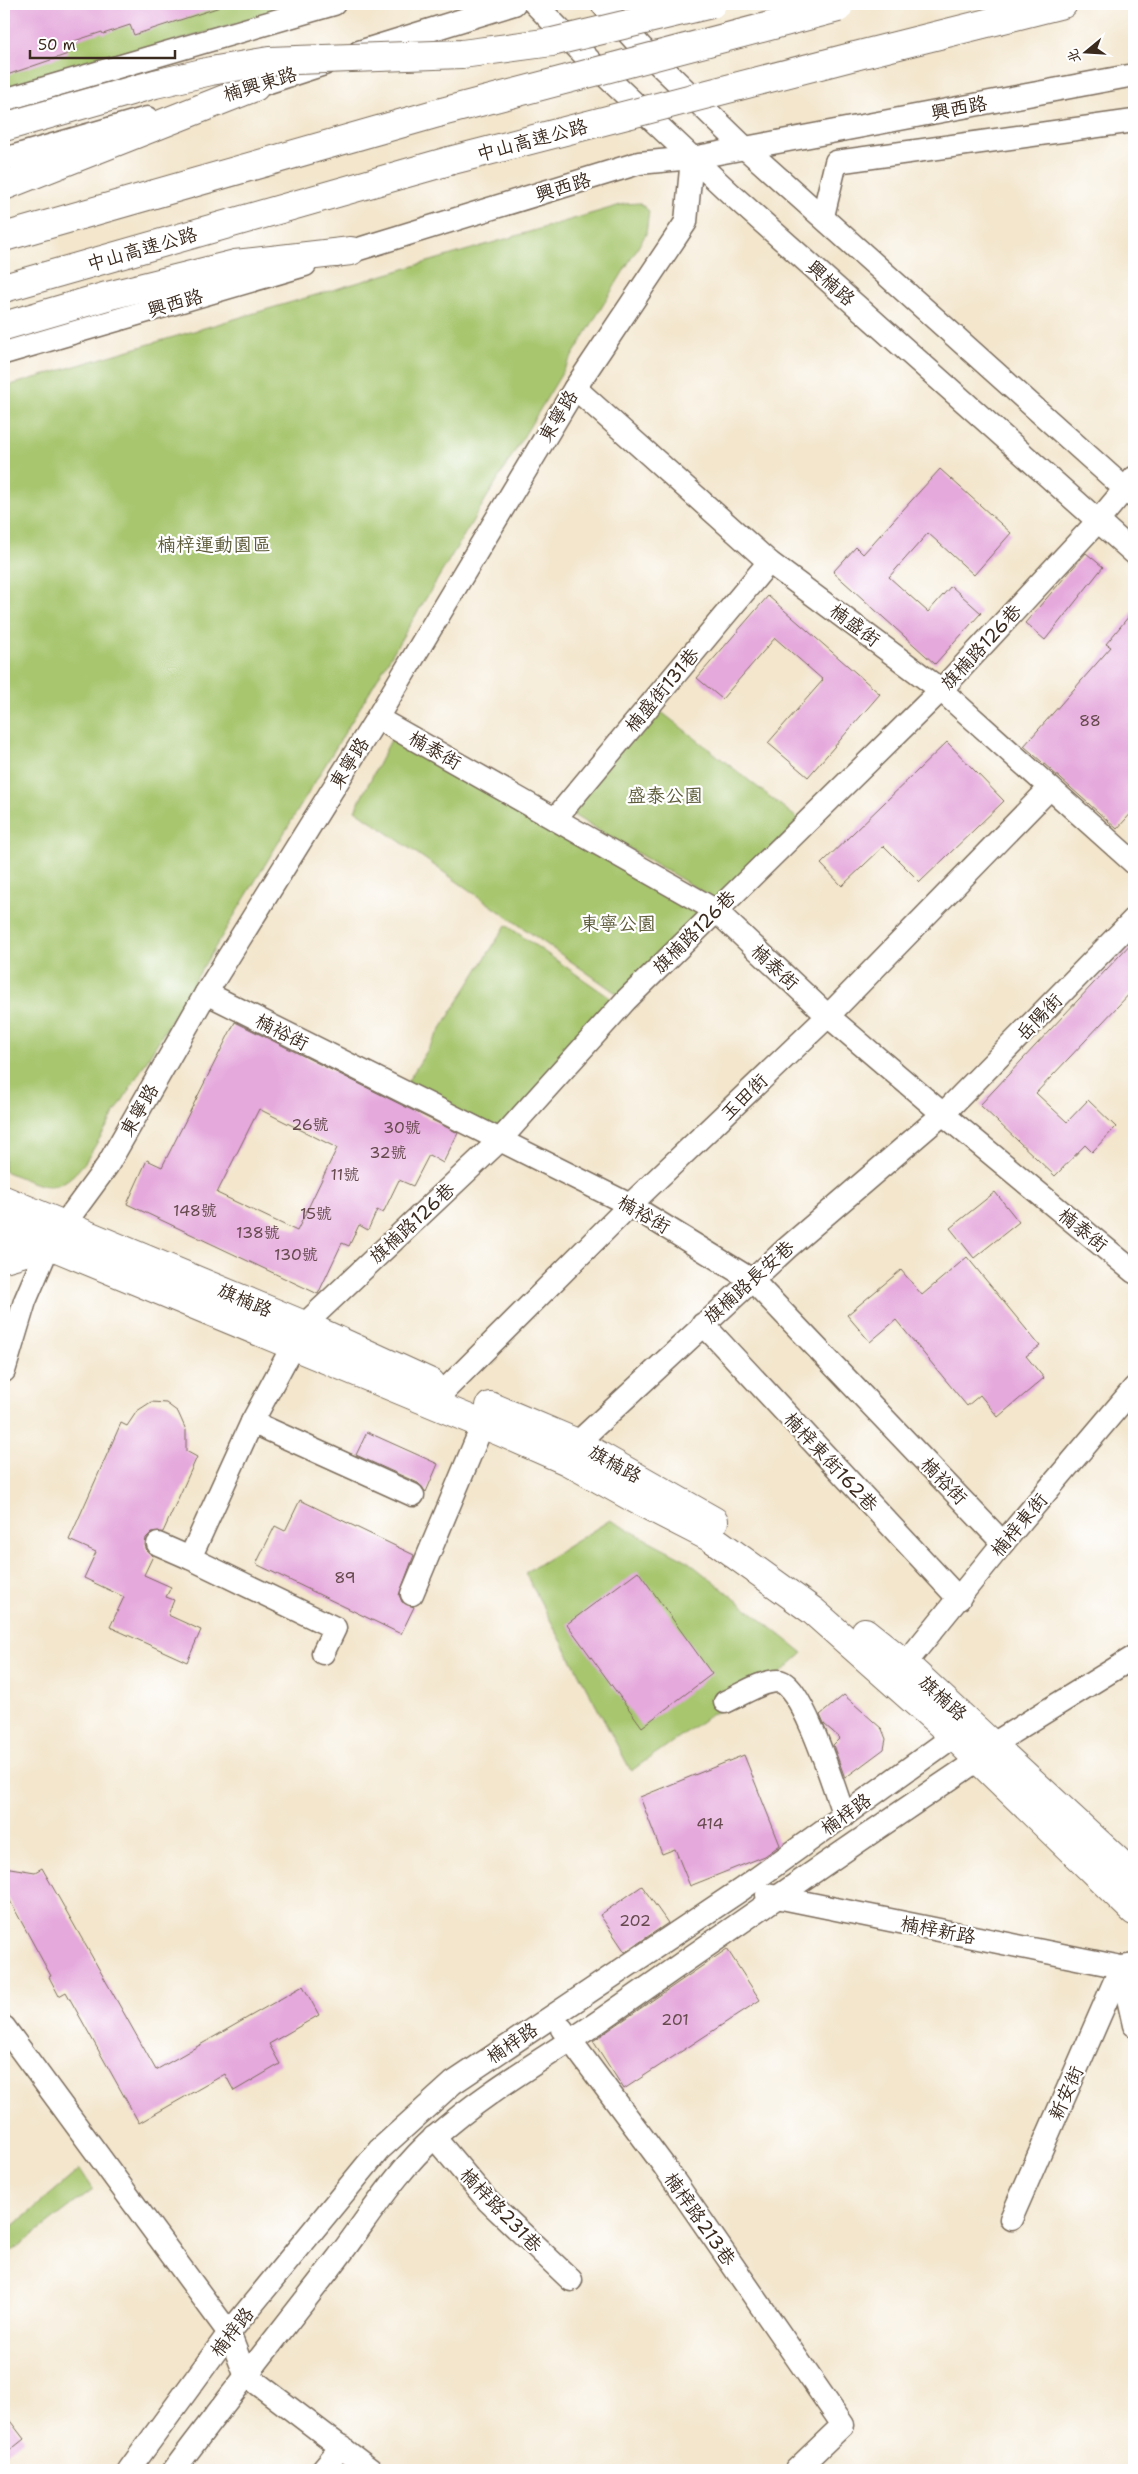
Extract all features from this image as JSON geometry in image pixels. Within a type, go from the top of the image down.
[{"type":"main road","points":[[4,127],[155,84],[211,71],[269,61],[462,54],[543,43],[712,4]]},
{"type":"main road","name":"中山高速公路","points":[[4,288],[449,161],[1063,4]]},
{"type":"main road","points":[[4,237],[438,113],[847,6]]},
{"type":"main road","points":[[4,186],[255,87]]},
{"type":"main road","points":[[4,326],[107,296],[235,264],[352,251]]},
{"type":"main road","name":"旗楠路","points":[[4,1200],[57,1235],[298,1335],[441,1398],[652,1484],[767,1553],[905,1664],[1134,1911]]},
{"type":"main road","name":"旗楠路","points":[[4,1226],[57,1235]]},
{"type":"main road","points":[[4,1258],[57,1235]]},
{"type":"main road","name":"旗楠路","points":[[441,1398],[483,1424],[572,1452],[637,1500],[713,1539],[813,1611],[954,1736],[986,1752],[1134,1876]]},
{"type":"street","points":[[4,100],[334,4]]},
{"type":"street","name":"楠興東路","points":[[4,159],[255,87],[435,27],[514,4]]},
{"type":"street","name":"興楠路","points":[[535,4],[597,68],[692,158],[1134,552]]},
{"type":"street","points":[[602,4],[641,47],[745,148],[1131,488]]},
{"type":"street","name":"興西路","points":[[4,353],[352,251],[639,163],[692,158],[1134,75]]},
{"type":"street","points":[[823,216],[836,162],[1134,122]]},
{"type":"street","name":"東寧路","points":[[4,1371],[24,1301],[57,1235],[106,1166],[206,993],[378,718],[575,388],[686,222],[692,158]]},
{"type":"street","name":"楠盛街","points":[[575,388],[769,562],[941,690],[1134,863]]},
{"type":"street","name":"旗楠路126巷","points":[[190,1558],[252,1422],[298,1335],[499,1141],[626,1000],[715,910],[941,690],[1131,488]]},
{"type":"street","name":"楠盛街131巷","points":[[555,819],[769,562]]},
{"type":"street","name":"楠泰街","points":[[378,718],[715,910],[828,1016],[1134,1272]]},
{"type":"street","name":"玉田街","points":[[441,1398],[630,1205],[828,1016],[1050,788]]},
{"type":"street","name":"岳陽街","points":[[943,1114],[1134,919]]},
{"type":"street","name":"楠裕街","points":[[206,993],[630,1205],[752,1280],[1003,1543]]},
{"type":"street","name":"旗楠路長安巷","points":[[572,1452],[703,1324],[943,1114]]},
{"type":"street","name":"楠梓東街162巷","points":[[703,1324],[959,1599]]},
{"type":"street","name":"楠梓東街","points":[[905,1664],[1003,1543],[1134,1388]]},
{"type":"street","points":[[252,1422],[414,1495]]},
{"type":"street","points":[[412,1594],[483,1424]]},
{"type":"street","points":[[158,1544],[335,1628],[323,1653]]},
{"type":"street","name":"楠梓路","points":[[174,2470],[245,2374],[338,2258],[394,2179],[434,2137],[475,2104],[570,2042],[986,1752],[1134,1657]]},
{"type":"street","points":[[725,1702],[764,1683],[780,1680],[786,1683],[796,1694],[806,1714],[844,1816]]},
{"type":"street","name":"楠梓路","points":[[129,2470],[229,2333],[379,2150],[453,2083],[742,1889],[954,1736]]},
{"type":"street","name":"楠梓新路","points":[[742,1889],[1127,1966]]},
{"type":"street","points":[[1127,1966],[1134,2025]]},
{"type":"street","name":"新安街","points":[[1011,2219],[1127,1966]]},
{"type":"street","name":"楠梓路213巷","points":[[553,2016],[570,2042],[664,2166],[843,2425],[796,2470]]},
{"type":"street","points":[[4,2027],[229,2333],[245,2374],[342,2446],[371,2470]]},
{"type":"street","name":"楠梓路231巷","points":[[434,2137],[488,2201],[571,2280]]},
{"type":"street","points":[[322,2470],[342,2446]]},
{"type":"green space","points":[[4,4],[306,4],[4,90]]},
{"type":"green space","name":"楠梓運動園區","points":[[640,203],[649,211],[646,234],[86,1161],[66,1181],[57,1185],[39,1184],[4,1171],[4,387],[624,204]]},
{"type":"green space","name":"盛泰公園","points":[[655,707],[801,821],[718,901],[568,812]]},
{"type":"green space","name":"東寧公園","points":[[395,732],[715,910],[626,1000],[355,810]]},
{"type":"green space","points":[[506,925],[616,1002],[497,1133],[403,1089]]},
{"type":"green space","points":[[610,1520],[686,1560],[803,1653],[763,1689],[712,1714],[631,1771],[525,1573]]},
{"type":"green space","points":[[80,2169],[93,2189],[4,2257],[4,2234]]},
{"type":"building","points":[[4,4],[219,4],[220,7],[134,35],[130,25],[103,34],[102,32],[65,44],[68,54],[4,76]]},
{"type":"building","points":[[940,469],[1011,533],[974,575],[928,533],[889,577],[928,612],[951,586],[981,613],[935,664],[833,572],[856,547],[863,554]]},
{"type":"building","points":[[1086,553],[1103,567],[1045,640],[1025,623]]},
{"type":"building","points":[[768,596],[880,694],[808,777],[768,743],[823,680],[775,638],[722,699],[697,678]]},
{"type":"building","points":[[1134,610],[1134,810],[1117,829],[1024,746],[1111,647],[1106,644]]},
{"type":"building","points":[[947,742],[1004,801],[920,882],[884,846],[842,886],[821,864]]},
{"type":"building","points":[[1134,940],[1134,989],[1036,1093],[1067,1122],[1088,1100],[1116,1127],[1092,1152],[1085,1145],[1055,1176],[980,1105]]},
{"type":"building","points":[[235,1022],[458,1133],[443,1163],[429,1155],[413,1186],[399,1180],[383,1213],[377,1210],[368,1230],[359,1225],[349,1246],[342,1243],[318,1294],[127,1204],[147,1160],[162,1167]],"holes":[[[259,1109],[337,1148],[297,1231],[217,1193]]]},
{"type":"building","points":[[995,1192],[1019,1222],[974,1258],[950,1228]]},
{"type":"building","points":[[967,1257],[1040,1346],[1026,1356],[1044,1378],[998,1417],[980,1395],[967,1406],[896,1320],[870,1342],[847,1315],[901,1270],[922,1295]]},
{"type":"building","points":[[151,1402],[166,1403],[178,1412],[186,1430],[186,1451],[197,1457],[163,1532],[151,1533],[146,1538],[145,1545],[147,1551],[153,1556],[144,1575],[171,1587],[166,1597],[174,1600],[168,1615],[201,1630],[187,1662],[110,1627],[124,1597],[84,1578],[96,1552],[69,1540],[121,1423],[127,1426],[137,1411]]},
{"type":"building","points":[[367,1432],[438,1464],[426,1492],[418,1483],[356,1455]]},
{"type":"building","points":[[300,1500],[414,1555],[399,1595],[402,1602],[414,1607],[401,1634],[256,1564],[275,1526],[285,1531]]},
{"type":"building","points":[[638,1571],[712,1674],[642,1727],[567,1624]]},
{"type":"building","points":[[844,1695],[882,1729],[886,1739],[884,1749],[845,1778],[833,1745],[840,1738],[824,1724],[820,1715]]},
{"type":"building","points":[[744,1755],[780,1845],[765,1856],[690,1886],[675,1849],[662,1854],[640,1797]]},
{"type":"building","points":[[4,1867],[35,1872],[42,1868],[156,2070],[303,1986],[319,2015],[269,2044],[280,2064],[234,2091],[225,2074],[139,2123],[66,1992],[59,1996],[49,1977],[51,1976],[4,1890]]},
{"type":"building","points":[[642,1886],[668,1923],[625,1952],[600,1915]]},
{"type":"building","points":[[727,1949],[760,2000],[624,2089],[593,2041]]},
{"type":"building","points":[[4,2413],[24,2439],[4,2455]]}]
